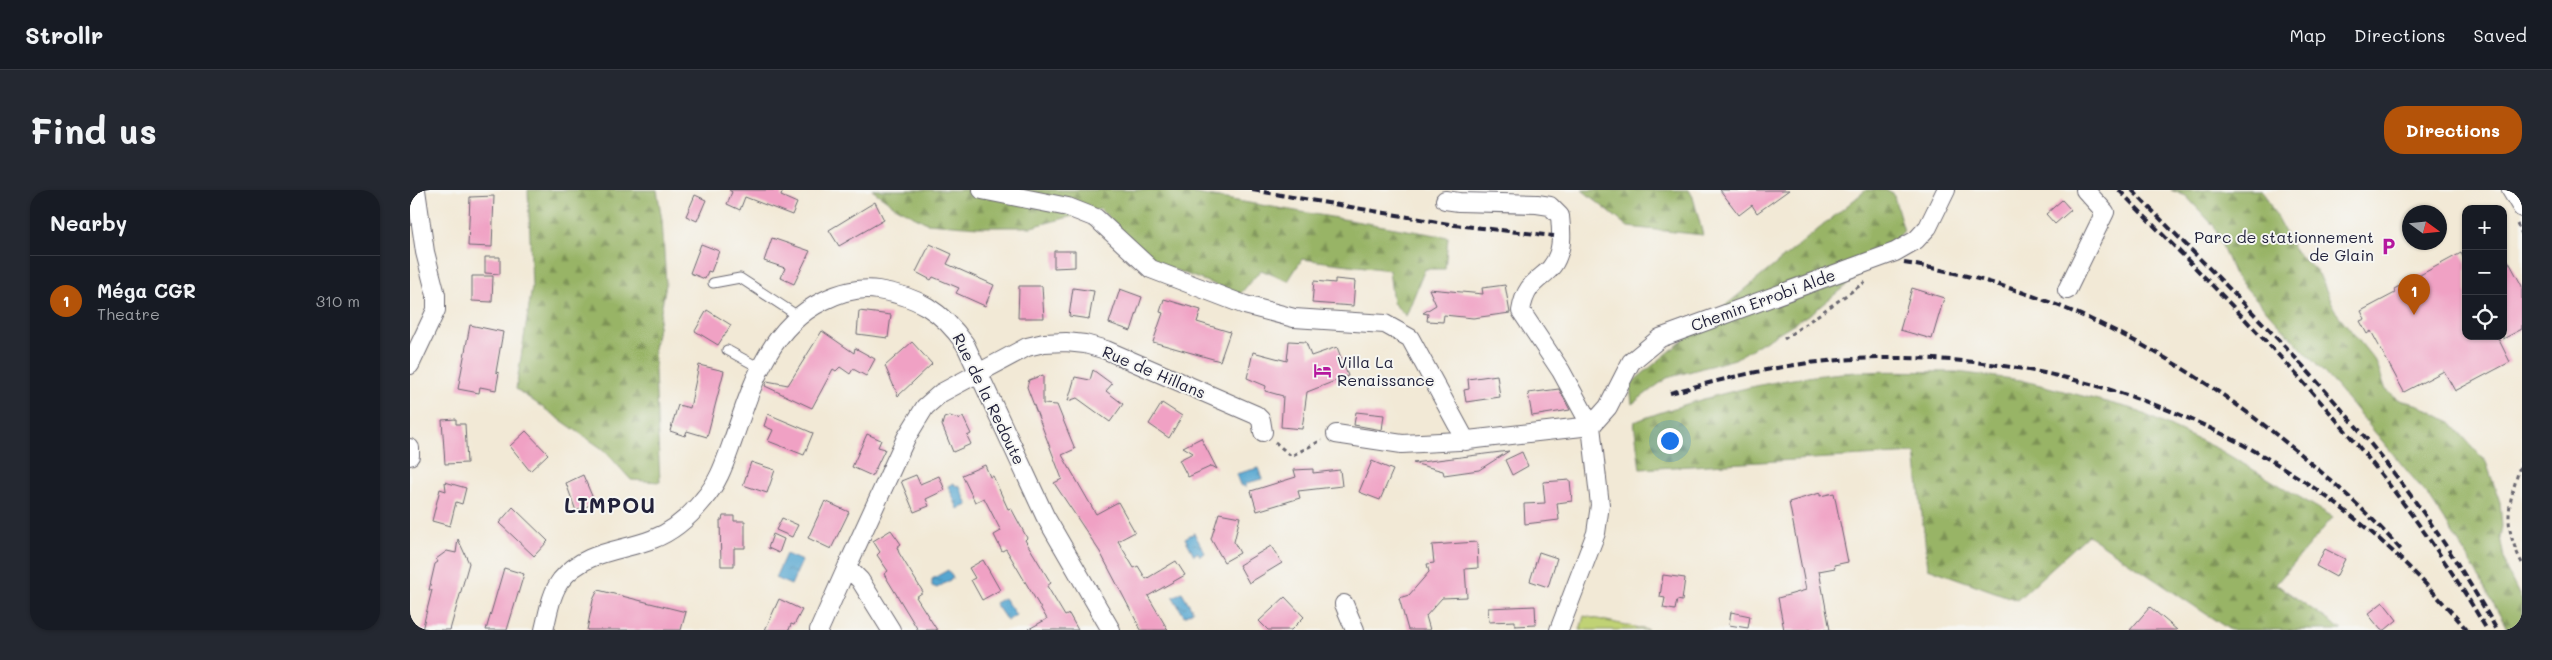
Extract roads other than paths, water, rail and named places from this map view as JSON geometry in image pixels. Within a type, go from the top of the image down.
[{"type":"street","points":[[410,365],[436,310],[436,295],[425,252],[416,190]]},
{"type":"street","points":[[982,190],[1068,207],[1096,218],[1151,269],[1245,305],[1294,318],[1385,324],[1410,338],[1466,441]]},
{"type":"street","name":"Chemin Errobi Alde","points":[[1590,426],[1608,407],[1631,362],[1660,338],[1895,252],[1916,240],[1928,226],[1946,190]]},
{"type":"street","points":[[2067,290],[2106,212],[2085,190]]},
{"type":"street","points":[[2511,190],[2522,208]]},
{"type":"street","points":[[1445,200],[1538,204],[1550,206],[1560,216],[1558,256],[1551,267],[1531,284],[1524,295],[1521,311],[1561,371],[1590,426],[1600,518],[1559,630]]},
{"type":"street","name":"Rue de la Redoute","points":[[544,630],[553,597],[560,581],[574,568],[587,558],[654,538],[673,528],[703,500],[716,484],[724,466],[748,394],[760,368],[784,330],[798,316],[832,296],[872,289],[909,296],[927,306],[952,325],[965,344],[979,373],[1044,516],[1111,630]]},
{"type":"street","name":"Rue de Hillans","points":[[819,630],[906,438],[925,407],[941,393],[1027,347],[1044,343],[1086,344],[1126,357],[1198,391],[1256,415],[1264,432]]},
{"type":"street","points":[[1336,434],[1402,444],[1466,441],[1590,426]]},
{"type":"street","points":[[410,448],[410,456]]},
{"type":"street","points":[[847,567],[860,580],[891,630]]},
{"type":"street","points":[[1344,604],[1355,630]]},
{"type":"lane","points":[[713,283],[740,278],[798,316]]},
{"type":"lane","points":[[727,350],[760,368]]},
{"type":"water","points":[[1258,468],[1262,479],[1247,483],[1246,487],[1240,485],[1236,474]]},
{"type":"water","points":[[954,483],[956,486],[959,485],[968,505],[958,509],[948,486]]},
{"type":"water","points":[[1194,533],[1205,553],[1200,556],[1198,552],[1194,555],[1185,538]]},
{"type":"water","points":[[786,554],[802,561],[791,585],[775,578]]},
{"type":"water","points":[[948,570],[953,578],[937,588],[932,586],[932,579]]},
{"type":"water","points":[[1182,592],[1193,611],[1184,616],[1173,597]]},
{"type":"water","points":[[1004,598],[1016,615],[1007,621],[995,603]]},
{"type":"railway","points":[[1252,190],[1455,225],[1554,236]]},
{"type":"railway","points":[[2119,190],[2270,345],[2363,452],[2407,508],[2448,567],[2487,630]]},
{"type":"railway","points":[[2132,190],[2267,327],[2363,435],[2435,529],[2497,630]]},
{"type":"railway","points":[[1904,263],[1958,274],[2010,288],[2060,306],[2109,328],[2155,352],[2201,380],[2289,445],[2348,496],[2402,551]]},
{"type":"railway","points":[[1670,393],[1739,376],[1809,363],[1885,358],[1960,361],[2035,371],[2108,389],[2179,414],[2246,447],[2311,486],[2384,543],[2421,579],[2467,630]]},
{"type":"place","name":"Parc de stationnement de Glain","points":[[2388,246]]},
{"type":"place","name":"Méga CGR","points":[[2414,315]]},
{"type":"place","name":"Villa La Renaissance","points":[[1323,371]]},
{"type":"district","name":"LIMPOU","points":[[610,506]]}]
